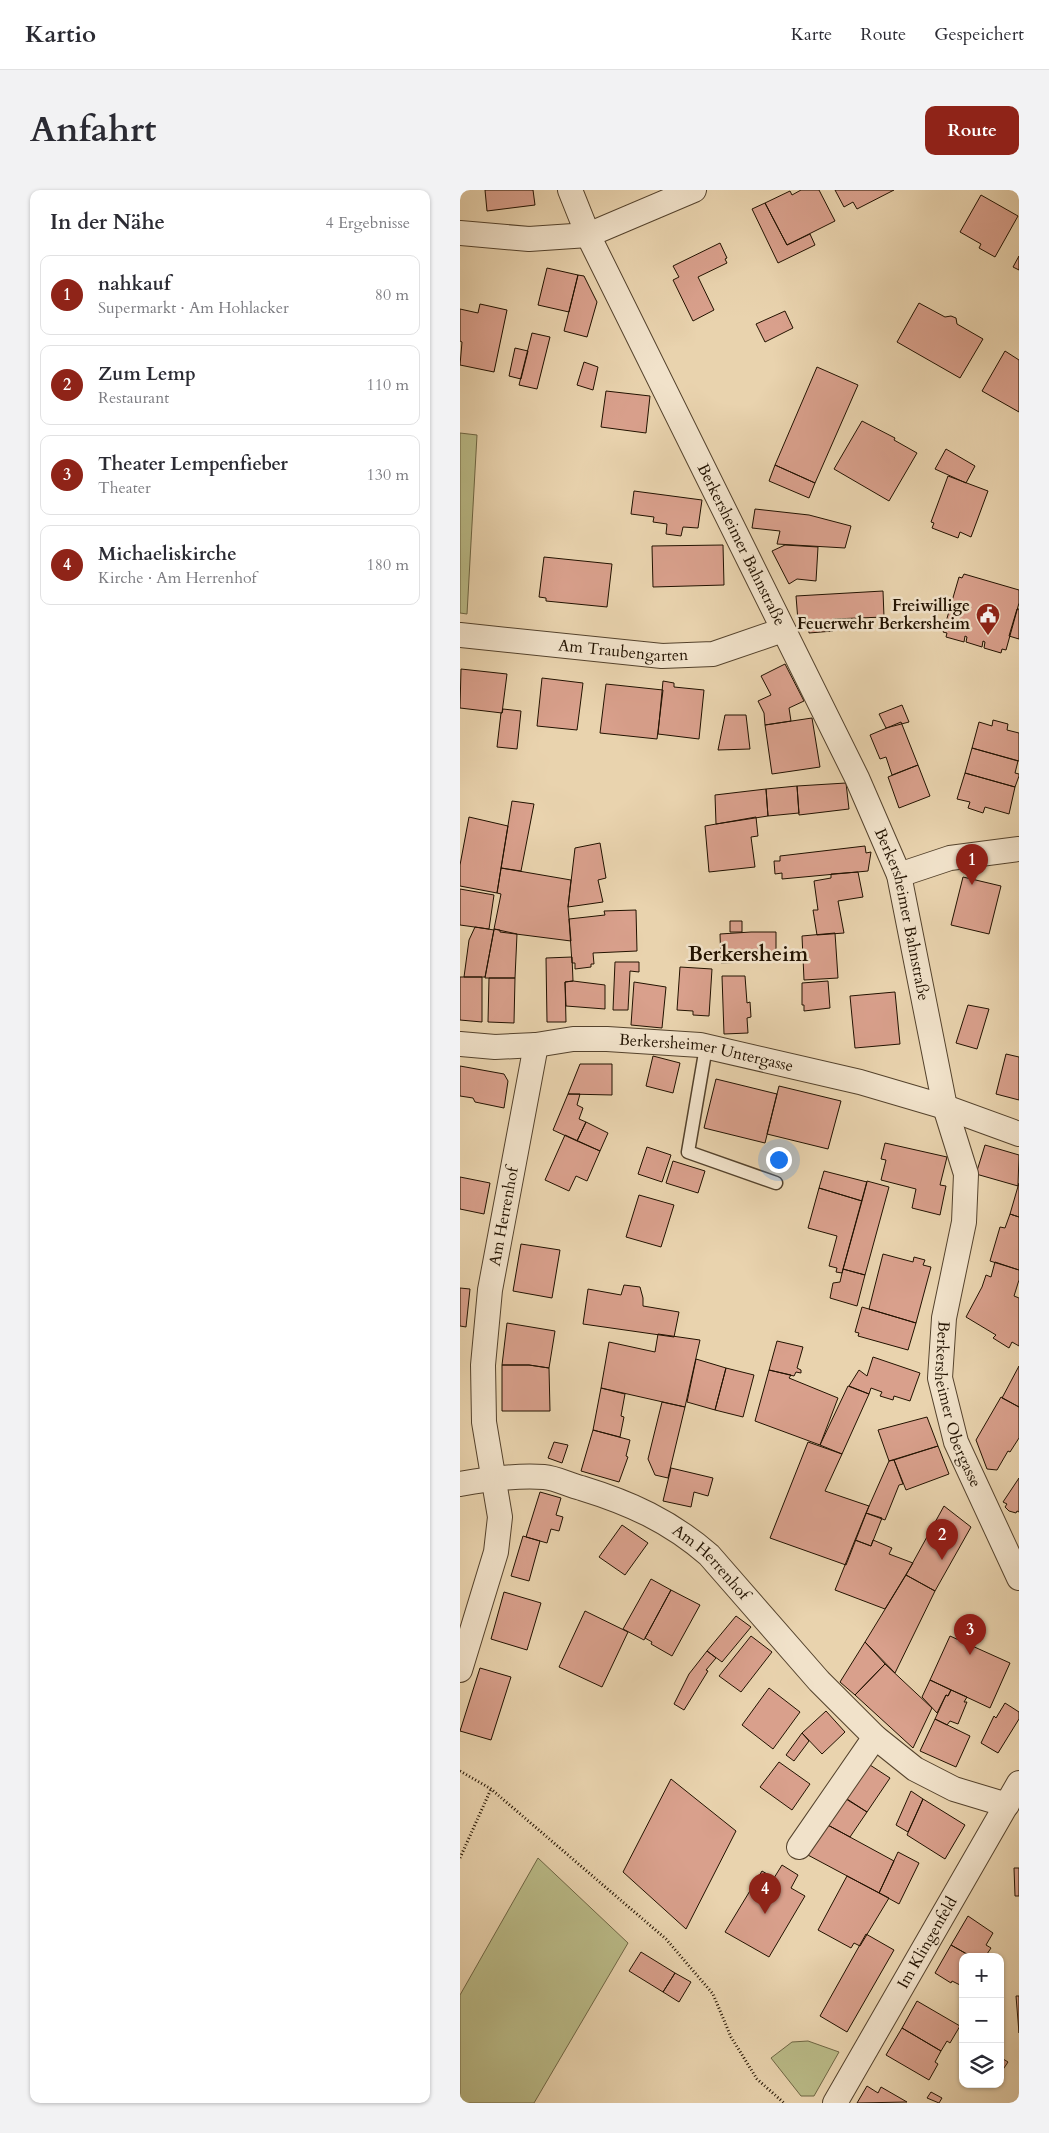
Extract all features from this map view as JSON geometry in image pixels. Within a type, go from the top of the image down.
[{"type":"street","name":"Berkersheimer Bahnstraße","points":[[570,190],[588,235],[857,778],[899,876],[945,1107]]},
{"type":"street","points":[[460,233],[529,239],[588,235],[694,190]]},
{"type":"street","name":"Am Traubengarten","points":[[460,635],[662,656],[713,654],[783,630]]},
{"type":"street","points":[[899,876],[950,858],[1019,849]]},
{"type":"street","name":"Berkersheimer Untergasse","points":[[460,1044],[495,1047],[536,1045],[573,1039],[607,1039],[706,1047],[860,1082],[945,1107],[1019,1134]]},
{"type":"street","name":"Am Herrenhof","points":[[460,1670],[496,1552],[500,1517],[484,1422],[482,1391],[485,1337],[490,1290],[536,1045]]},
{"type":"street","name":"Berkersheimer Obergasse","points":[[945,1107],[966,1174],[964,1222],[944,1318],[940,1378],[956,1442],[1019,1578]]},
{"type":"street","name":"Am Herrenhof","points":[[494,1478],[545,1477],[622,1501],[654,1516],[690,1539],[730,1578],[819,1681],[875,1737],[915,1769],[954,1789],[1007,1805]]},
{"type":"street","points":[[460,1484],[494,1478]]},
{"type":"street","points":[[799,1847],[875,1737]]},
{"type":"street","name":"Im Klingenfeld","points":[[835,2103],[1019,1783]]},
{"type":"lane","points":[[706,1047],[688,1152],[776,1183]]},
{"type":"path","points":[[460,1771],[491,1789],[666,1939],[713,1994],[731,2037],[757,2079],[784,2103]]},
{"type":"path","points":[[460,1858],[491,1789]]},
{"type":"green space","points":[[460,433],[477,435],[467,614],[460,613]]},
{"type":"green space","points":[[538,1858],[628,1943],[534,2103],[460,2103],[460,1995]]},
{"type":"green space","points":[[808,2041],[839,2052],[814,2096],[801,2096],[771,2058],[792,2042]]},
{"type":"building","points":[[485,190],[533,190],[535,205],[487,211]]},
{"type":"building","points":[[801,190],[819,190],[835,221],[787,245],[765,203],[790,191],[792,195]]},
{"type":"building","points":[[835,190],[894,190],[857,209],[853,202],[844,207]]},
{"type":"building","points":[[981,195],[1018,216],[995,257],[979,248],[981,244],[960,232]]},
{"type":"building","points":[[765,203],[787,245],[810,234],[815,245],[778,263],[752,209]]},
{"type":"building","points":[[720,243],[727,258],[725,259],[727,263],[698,277],[714,310],[693,321],[673,280],[679,277],[673,266]]},
{"type":"building","points":[[1019,256],[1019,270],[1013,267]]},
{"type":"building","points":[[547,268],[578,275],[569,312],[538,305]]},
{"type":"building","points":[[578,275],[584,276],[597,302],[587,337],[564,331]]},
{"type":"building","points":[[919,303],[945,317],[951,316],[956,318],[957,324],[983,339],[960,378],[897,342]]},
{"type":"building","points":[[480,304],[507,310],[494,372],[460,365],[462,342],[460,341],[460,309],[478,313]]},
{"type":"building","points":[[785,311],[793,328],[765,342],[756,324]]},
{"type":"building","points":[[532,333],[550,337],[537,389],[519,385]]},
{"type":"building","points":[[515,348],[528,351],[521,379],[509,376]]},
{"type":"building","points":[[1005,351],[1019,360],[1019,412],[982,391]]},
{"type":"building","points":[[584,362],[598,367],[593,390],[577,385]]},
{"type":"building","points":[[817,367],[858,385],[815,483],[775,465]]},
{"type":"building","points":[[606,391],[650,396],[646,433],[601,427]]},
{"type":"building","points":[[862,421],[895,438],[894,440],[917,453],[889,501],[834,469]]},
{"type":"building","points":[[946,449],[975,466],[966,483],[935,469]]},
{"type":"building","points":[[775,465],[815,483],[809,498],[769,481]]},
{"type":"building","points":[[948,476],[988,491],[971,537],[960,532],[958,538],[932,528],[934,523],[931,522]]},
{"type":"building","points":[[634,491],[702,500],[698,528],[683,527],[681,536],[666,534],[667,524],[653,522],[654,517],[631,514]]},
{"type":"building","points":[[755,509],[809,515],[851,526],[845,548],[777,544],[780,531],[752,528]]},
{"type":"building","points":[[723,545],[724,585],[653,587],[652,546]]},
{"type":"building","points":[[785,545],[818,547],[816,581],[797,579],[789,584],[772,551]]},
{"type":"building","points":[[544,557],[612,564],[607,607],[546,601],[546,598],[539,597]]},
{"type":"building","points":[[964,574],[1019,590],[1019,603],[1006,650],[1002,649],[1001,653],[984,648],[985,642],[983,641],[982,647],[966,642],[967,637],[965,636],[964,642],[946,637],[947,633],[943,632],[959,577],[962,578]]},
{"type":"building","points":[[883,591],[884,617],[833,619],[833,631],[809,633],[808,620],[798,621],[796,596]]},
{"type":"building","points":[[1017,609],[1019,609],[1019,639],[1009,636]]},
{"type":"building","points":[[785,664],[804,701],[789,708],[791,721],[765,725],[764,713],[758,701],[771,695],[761,676]]},
{"type":"building","points":[[461,669],[507,674],[502,713],[460,708]]},
{"type":"building","points":[[542,678],[583,683],[577,730],[537,726]]},
{"type":"building","points":[[663,681],[674,683],[674,687],[704,690],[699,739],[658,734]]},
{"type":"building","points":[[606,684],[663,690],[657,739],[600,733]]},
{"type":"building","points":[[902,705],[909,722],[886,728],[879,714]]},
{"type":"building","points":[[503,709],[521,711],[517,749],[497,747]]},
{"type":"building","points":[[725,715],[746,715],[750,749],[718,750]]},
{"type":"building","points":[[812,718],[820,767],[772,774],[765,725]]},
{"type":"building","points":[[993,720],[1008,724],[1007,730],[1019,733],[1019,761],[972,748],[979,722],[992,726]]},
{"type":"building","points":[[901,722],[918,765],[892,775],[886,757],[880,759],[870,735]]},
{"type":"building","points":[[972,748],[1018,761],[1015,773],[1019,774],[1019,776],[1015,787],[965,773]]},
{"type":"building","points":[[918,765],[930,796],[899,808],[888,777]]},
{"type":"building","points":[[965,773],[1015,787],[1009,814],[985,807],[983,813],[968,808],[970,802],[957,799]]},
{"type":"building","points":[[846,783],[849,809],[799,815],[797,786]]},
{"type":"building","points":[[797,786],[799,813],[768,816],[766,789]]},
{"type":"building","points":[[766,789],[768,816],[716,824],[715,795]]},
{"type":"building","points":[[512,801],[534,804],[521,871],[501,868]]},
{"type":"building","points":[[469,817],[508,826],[497,893],[460,886],[460,865]]},
{"type":"building","points":[[756,817],[758,836],[751,837],[755,867],[709,872],[705,826]]},
{"type":"building","points":[[600,843],[606,878],[598,880],[603,902],[568,907],[575,848]]},
{"type":"building","points":[[865,846],[866,853],[871,852],[868,871],[782,879],[782,873],[775,874],[774,861],[780,861],[780,856]]},
{"type":"building","points":[[501,868],[571,880],[568,907],[571,941],[500,932],[500,930],[494,929],[501,894],[497,893]]},
{"type":"building","points":[[858,872],[863,897],[838,901],[844,933],[817,935],[813,910],[818,910],[814,881],[831,878],[831,874]]},
{"type":"building","points":[[963,877],[1001,886],[989,934],[951,925]]},
{"type":"building","points":[[460,889],[494,895],[489,929],[460,925]]},
{"type":"building","points":[[636,910],[637,951],[593,953],[594,964],[591,964],[591,967],[575,969],[575,963],[572,963],[569,919],[605,915],[604,911]]},
{"type":"building","points":[[730,921],[742,921],[742,932],[730,932]]},
{"type":"building","points":[[475,927],[494,930],[485,977],[464,977],[469,940]]},
{"type":"building","points":[[494,929],[517,934],[515,978],[485,978]]},
{"type":"building","points":[[776,932],[776,961],[721,963],[720,934]]},
{"type":"building","points":[[835,933],[838,978],[804,980],[802,936]]},
{"type":"building","points":[[572,957],[573,981],[565,982],[566,1022],[547,1022],[546,958]]},
{"type":"building","points":[[615,962],[639,962],[639,972],[630,971],[628,1010],[613,1010]]},
{"type":"building","points":[[680,967],[712,969],[709,1016],[693,1015],[693,1011],[677,1010]]},
{"type":"building","points":[[722,976],[745,976],[747,1003],[750,1002],[751,1017],[747,1018],[748,1033],[724,1034]]},
{"type":"building","points":[[460,977],[482,977],[482,1022],[460,1020]]},
{"type":"building","points":[[489,978],[515,978],[514,1023],[488,1022]]},
{"type":"building","points":[[573,981],[605,985],[605,1009],[566,1006],[565,982]]},
{"type":"building","points":[[828,981],[830,1008],[804,1011],[804,1005],[802,1005],[802,983]]},
{"type":"building","points":[[634,982],[666,987],[662,1028],[631,1025]]},
{"type":"building","points":[[895,992],[900,1044],[855,1048],[850,996]]},
{"type":"building","points":[[968,1005],[989,1009],[977,1049],[956,1043]]},
{"type":"building","points":[[1006,1054],[1019,1057],[1019,1100],[996,1094]]},
{"type":"building","points":[[653,1056],[680,1063],[673,1093],[646,1086]]},
{"type":"building","points":[[580,1064],[612,1064],[612,1095],[568,1094]]},
{"type":"building","points":[[460,1066],[504,1074],[508,1081],[504,1108],[475,1102],[473,1098],[460,1096]]},
{"type":"building","points":[[716,1079],[777,1094],[765,1143],[704,1128]]},
{"type":"building","points":[[779,1086],[841,1101],[828,1149],[767,1134]]},
{"type":"building","points":[[568,1094],[580,1094],[577,1105],[583,1108],[579,1119],[586,1122],[577,1141],[553,1130]]},
{"type":"building","points":[[586,1122],[608,1133],[600,1151],[577,1141]]},
{"type":"building","points":[[565,1135],[600,1151],[587,1181],[576,1176],[569,1191],[545,1180]]},
{"type":"building","points":[[885,1143],[947,1157],[940,1185],[946,1186],[940,1215],[912,1208],[916,1189],[881,1180],[886,1160],[881,1159]]},
{"type":"building","points":[[985,1145],[1019,1155],[1018,1186],[976,1174]]},
{"type":"building","points":[[647,1147],[671,1155],[662,1182],[638,1174]]},
{"type":"building","points":[[673,1161],[705,1171],[698,1193],[666,1183]]},
{"type":"building","points":[[824,1171],[867,1182],[862,1201],[819,1188]]},
{"type":"building","points":[[460,1177],[490,1183],[484,1214],[460,1209]]},
{"type":"building","points":[[867,1181],[889,1187],[865,1275],[843,1269]]},
{"type":"building","points":[[1019,1183],[1019,1217],[1010,1214]]},
{"type":"building","points":[[819,1188],[862,1201],[842,1273],[836,1272],[837,1268],[829,1266],[837,1236],[808,1228]]},
{"type":"building","points":[[639,1195],[674,1205],[661,1247],[626,1237]]},
{"type":"building","points":[[1010,1214],[1019,1217],[1019,1270],[990,1261],[1000,1227],[1005,1228]]},
{"type":"building","points":[[521,1244],[560,1250],[552,1298],[513,1291]]},
{"type":"building","points":[[883,1254],[913,1262],[914,1257],[925,1260],[923,1265],[931,1267],[916,1323],[869,1309]]},
{"type":"building","points":[[995,1262],[1019,1270],[1019,1280],[1014,1296],[1019,1298],[1019,1346],[1012,1342],[1009,1348],[993,1338],[996,1335],[966,1317],[982,1287],[986,1275],[991,1277]]},
{"type":"building","points":[[843,1269],[865,1275],[857,1306],[830,1298],[833,1283],[840,1282]]},
{"type":"building","points":[[624,1285],[640,1287],[643,1306],[679,1312],[674,1337],[583,1324],[588,1289],[621,1295]]},
{"type":"building","points":[[460,1288],[470,1289],[466,1327],[460,1326]]},
{"type":"building","points":[[862,1307],[916,1323],[908,1350],[858,1336],[859,1333],[855,1332]]},
{"type":"building","points":[[507,1323],[555,1331],[549,1368],[529,1365],[502,1365]]},
{"type":"building","points":[[658,1334],[700,1340],[685,1407],[601,1388],[609,1342],[655,1352]]},
{"type":"building","points":[[777,1341],[803,1347],[797,1368],[801,1370],[801,1373],[796,1372],[794,1376],[769,1370]]},
{"type":"building","points":[[873,1357],[920,1373],[910,1401],[894,1396],[893,1400],[880,1396],[882,1392],[871,1388],[869,1394],[849,1386],[859,1370],[867,1376]]},
{"type":"building","points":[[696,1359],[726,1368],[715,1410],[687,1402]]},
{"type":"building","points":[[502,1365],[529,1365],[549,1368],[550,1411],[502,1411]]},
{"type":"building","points":[[1019,1366],[1019,1407],[1002,1398]]},
{"type":"building","points":[[726,1368],[754,1375],[743,1417],[715,1410]]},
{"type":"building","points":[[769,1370],[791,1375],[789,1378],[838,1398],[820,1445],[755,1421]]},
{"type":"building","points":[[848,1386],[869,1394],[842,1454],[820,1445]]},
{"type":"building","points":[[601,1388],[625,1394],[621,1416],[624,1417],[620,1437],[593,1430]]},
{"type":"building","points":[[1001,1397],[1019,1407],[1019,1438],[1010,1452],[1008,1451],[997,1470],[987,1469],[976,1440]]},
{"type":"building","points":[[662,1402],[685,1407],[668,1478],[655,1475],[648,1459]]},
{"type":"building","points":[[927,1417],[938,1446],[889,1461],[878,1430]]},
{"type":"building","points":[[593,1430],[630,1440],[626,1456],[628,1457],[619,1482],[581,1471]]},
{"type":"building","points":[[554,1442],[568,1445],[562,1463],[548,1458]]},
{"type":"building","points":[[808,1442],[842,1454],[825,1491],[869,1506],[846,1565],[770,1538]]},
{"type":"building","points":[[938,1446],[949,1474],[906,1490],[894,1460]]},
{"type":"building","points":[[894,1460],[903,1484],[899,1485],[885,1520],[866,1513],[889,1461]]},
{"type":"building","points":[[671,1468],[713,1478],[708,1496],[694,1492],[691,1507],[663,1501]]},
{"type":"building","points":[[1019,1478],[1019,1512],[1017,1511],[1016,1513],[1009,1511],[1005,1507],[1007,1504],[1003,1502]]},
{"type":"building","points":[[540,1492],[561,1498],[556,1515],[563,1517],[559,1531],[551,1529],[547,1543],[526,1537]]},
{"type":"building","points":[[944,1506],[971,1527],[935,1591],[906,1575]]},
{"type":"building","points":[[866,1513],[882,1518],[871,1546],[855,1540]]},
{"type":"building","points":[[622,1525],[648,1543],[625,1575],[599,1557]]},
{"type":"building","points":[[523,1536],[540,1541],[529,1581],[511,1576]]},
{"type":"building","points":[[855,1540],[871,1546],[873,1540],[892,1548],[889,1554],[913,1563],[885,1609],[835,1590]]},
{"type":"building","points":[[906,1575],[935,1591],[895,1673],[865,1642]]},
{"type":"building","points":[[651,1579],[671,1590],[644,1640],[623,1629]]},
{"type":"building","points":[[671,1590],[700,1605],[672,1656],[651,1644],[652,1642],[645,1638]]},
{"type":"building","points":[[504,1592],[541,1603],[527,1650],[491,1639]]},
{"type":"building","points":[[585,1611],[628,1632],[602,1687],[559,1667]]},
{"type":"building","points":[[736,1616],[751,1627],[722,1662],[707,1651]]},
{"type":"building","points":[[751,1636],[772,1652],[741,1692],[719,1676]]},
{"type":"building","points":[[950,1636],[1010,1663],[990,1708],[930,1680]]},
{"type":"building","points":[[865,1642],[885,1664],[855,1695],[840,1682]]},
{"type":"building","points":[[707,1651],[716,1658],[706,1670],[708,1671],[684,1710],[674,1704],[689,1674]]},
{"type":"building","points":[[885,1664],[932,1708],[913,1748],[855,1695]]},
{"type":"building","points":[[480,1668],[511,1677],[491,1740],[460,1731]]},
{"type":"building","points":[[930,1680],[951,1690],[948,1696],[946,1695],[937,1713],[922,1697]]},
{"type":"building","points":[[769,1688],[800,1712],[773,1749],[742,1725]]},
{"type":"building","points":[[951,1690],[967,1697],[964,1702],[967,1702],[958,1724],[950,1721],[947,1725],[935,1719],[946,1695],[948,1696]]},
{"type":"building","points":[[1005,1703],[1019,1712],[1019,1719],[998,1753],[981,1743],[994,1716],[996,1718]]},
{"type":"building","points":[[826,1711],[845,1732],[822,1754],[802,1733]]},
{"type":"building","points":[[935,1719],[970,1736],[956,1767],[920,1751]]},
{"type":"building","points":[[802,1733],[809,1741],[794,1761],[786,1755]]},
{"type":"building","points":[[779,1762],[810,1784],[792,1810],[760,1787]]},
{"type":"building","points":[[870,1765],[890,1778],[867,1812],[846,1799]]},
{"type":"building","points":[[671,1779],[736,1831],[686,1929],[623,1872]]},
{"type":"building","points":[[911,1791],[923,1799],[908,1832],[896,1825]]},
{"type":"building","points":[[844,1797],[867,1812],[850,1837],[826,1824]]},
{"type":"building","points":[[923,1799],[965,1825],[945,1859],[907,1835]]},
{"type":"building","points":[[826,1824],[894,1861],[879,1893],[806,1854]]},
{"type":"building","points":[[898,1852],[919,1863],[899,1904],[879,1893]]},
{"type":"building","points":[[782,1865],[798,1875],[791,1888],[805,1896],[769,1957],[725,1932],[762,1871],[774,1878]]},
{"type":"building","points":[[1014,1868],[1019,1868],[1019,1896],[1015,1896]]},
{"type":"building","points":[[847,1876],[889,1898],[860,1946],[854,1943],[851,1948],[818,1930]]},
{"type":"building","points":[[968,1916],[993,1933],[986,1945],[991,1948],[988,1953],[965,1953],[951,1945]]},
{"type":"building","points":[[866,1934],[894,1950],[847,2032],[820,2016]]},
{"type":"building","points":[[951,1945],[965,1953],[959,1953],[959,1984],[952,1981],[951,1983],[935,1973]]},
{"type":"building","points":[[641,1952],[675,1973],[663,1992],[629,1971]]},
{"type":"building","points":[[675,1973],[691,1982],[679,2002],[663,1992]]},
{"type":"building","points":[[1016,1996],[1019,1996],[1019,2033]]},
{"type":"building","points":[[917,2001],[959,2025],[950,2043],[947,2041],[941,2051],[902,2028]]},
{"type":"building","points":[[902,2028],[941,2051],[935,2062],[938,2064],[929,2080],[886,2055]]},
{"type":"building","points":[[1004,2060],[1008,2062],[1004,2068]]},
{"type":"building","points":[[867,2086],[878,2093],[881,2087],[907,2102],[857,2103]]},
{"type":"building","points":[[931,2092],[942,2098],[939,2103],[927,2098]]},
{"type":"place","name":"Freiwillige Feuerwehr Berkersheim","points":[[988,636]]},
{"type":"place","name":"nahkauf","points":[[972,885]]},
{"type":"place","name":"Zum Lemp","points":[[942,1560]]},
{"type":"place","name":"Theater Lempenfieber","points":[[970,1655]]},
{"type":"place","name":"Michaeliskirche","points":[[765,1914]]},
{"type":"district","name":"Berkersheim","points":[[748,954]]}]
